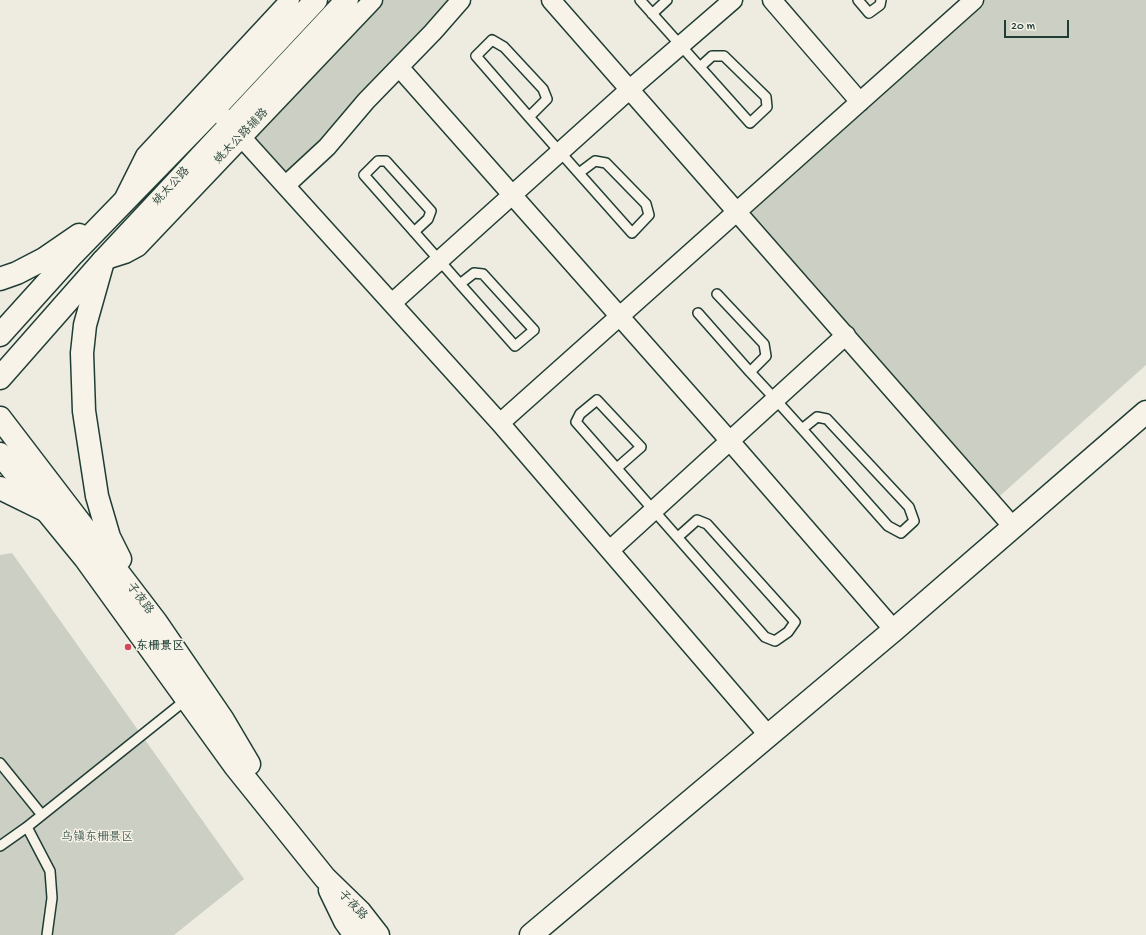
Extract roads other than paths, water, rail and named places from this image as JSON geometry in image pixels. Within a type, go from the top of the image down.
[{"type":"street","points":[[290,0],[209,101],[500,423],[770,736]]},
{"type":"street","name":"姚太公路","points":[[0,335],[73,254],[118,208],[209,101],[316,0]]},
{"type":"street","name":"姚太公路","points":[[0,378],[103,261],[237,131],[347,0]]},
{"type":"street","name":"姚太公路辅路","points":[[237,131],[372,0]]},
{"type":"street","points":[[286,185],[327,147],[366,101],[433,32],[461,0]]},
{"type":"street","points":[[551,0],[846,334],[1014,528]]},
{"type":"street","points":[[392,303],[630,89],[733,0]]},
{"type":"street","points":[[772,0],[860,102]]},
{"type":"street","points":[[500,423],[974,0]]},
{"type":"street","points":[[399,67],[730,440],[894,630]]},
{"type":"street","points":[[0,279],[17,273],[44,259],[118,208]]},
{"type":"street","points":[[103,261],[85,325],[82,353],[84,411],[88,448],[97,496],[109,537],[129,579],[156,622]]},
{"type":"street","points":[[610,550],[846,334]]},
{"type":"street","points":[[531,935],[770,736],[1014,528],[1146,412]]},
{"type":"street","name":"子夜路","points":[[0,418],[156,622],[194,693]]},
{"type":"street","name":"子夜路","points":[[0,454],[248,761],[258,793],[325,878],[360,912],[378,935]]},
{"type":"street","points":[[0,488],[46,511]]},
{"type":"street","name":"子夜路","points":[[325,878],[345,921],[355,935]]},
{"type":"lane","points":[[640,0],[750,123],[766,107],[766,97],[724,56],[712,56],[700,66]]},
{"type":"lane","points":[[652,14],[667,0]]},
{"type":"lane","points":[[858,0],[869,12],[880,5],[881,0]]},
{"type":"lane","points":[[529,117],[547,99],[543,89],[504,47],[492,40],[476,56],[529,117],[632,233],[649,215],[646,204],[606,163],[595,161],[579,173]]},
{"type":"lane","points":[[414,232],[428,219],[431,211],[386,161],[378,161],[364,175],[414,232],[439,260],[460,284],[515,346],[534,330],[483,274],[474,273],[460,284]]},
{"type":"lane","points":[[717,294],[764,344],[766,356],[750,372]]},
{"type":"lane","points":[[698,313],[888,526],[901,533],[914,520],[909,507],[827,419],[817,417],[802,429]]},
{"type":"lane","points":[[617,468],[641,447],[597,400],[580,414],[576,422],[765,636],[775,641],[788,632],[795,622],[707,524],[697,520],[678,537]]},
{"type":"lane","points":[[0,846],[42,816],[194,693]]},
{"type":"lane","points":[[0,763],[42,816]]},
{"type":"lane","points":[[27,827],[50,871],[52,898],[47,935]]},
{"type":"place","name":"东栅景区","points":[[128,647]]},
{"type":"park label","name":"乌镇东栅景区","points":[[97,838]]}]
